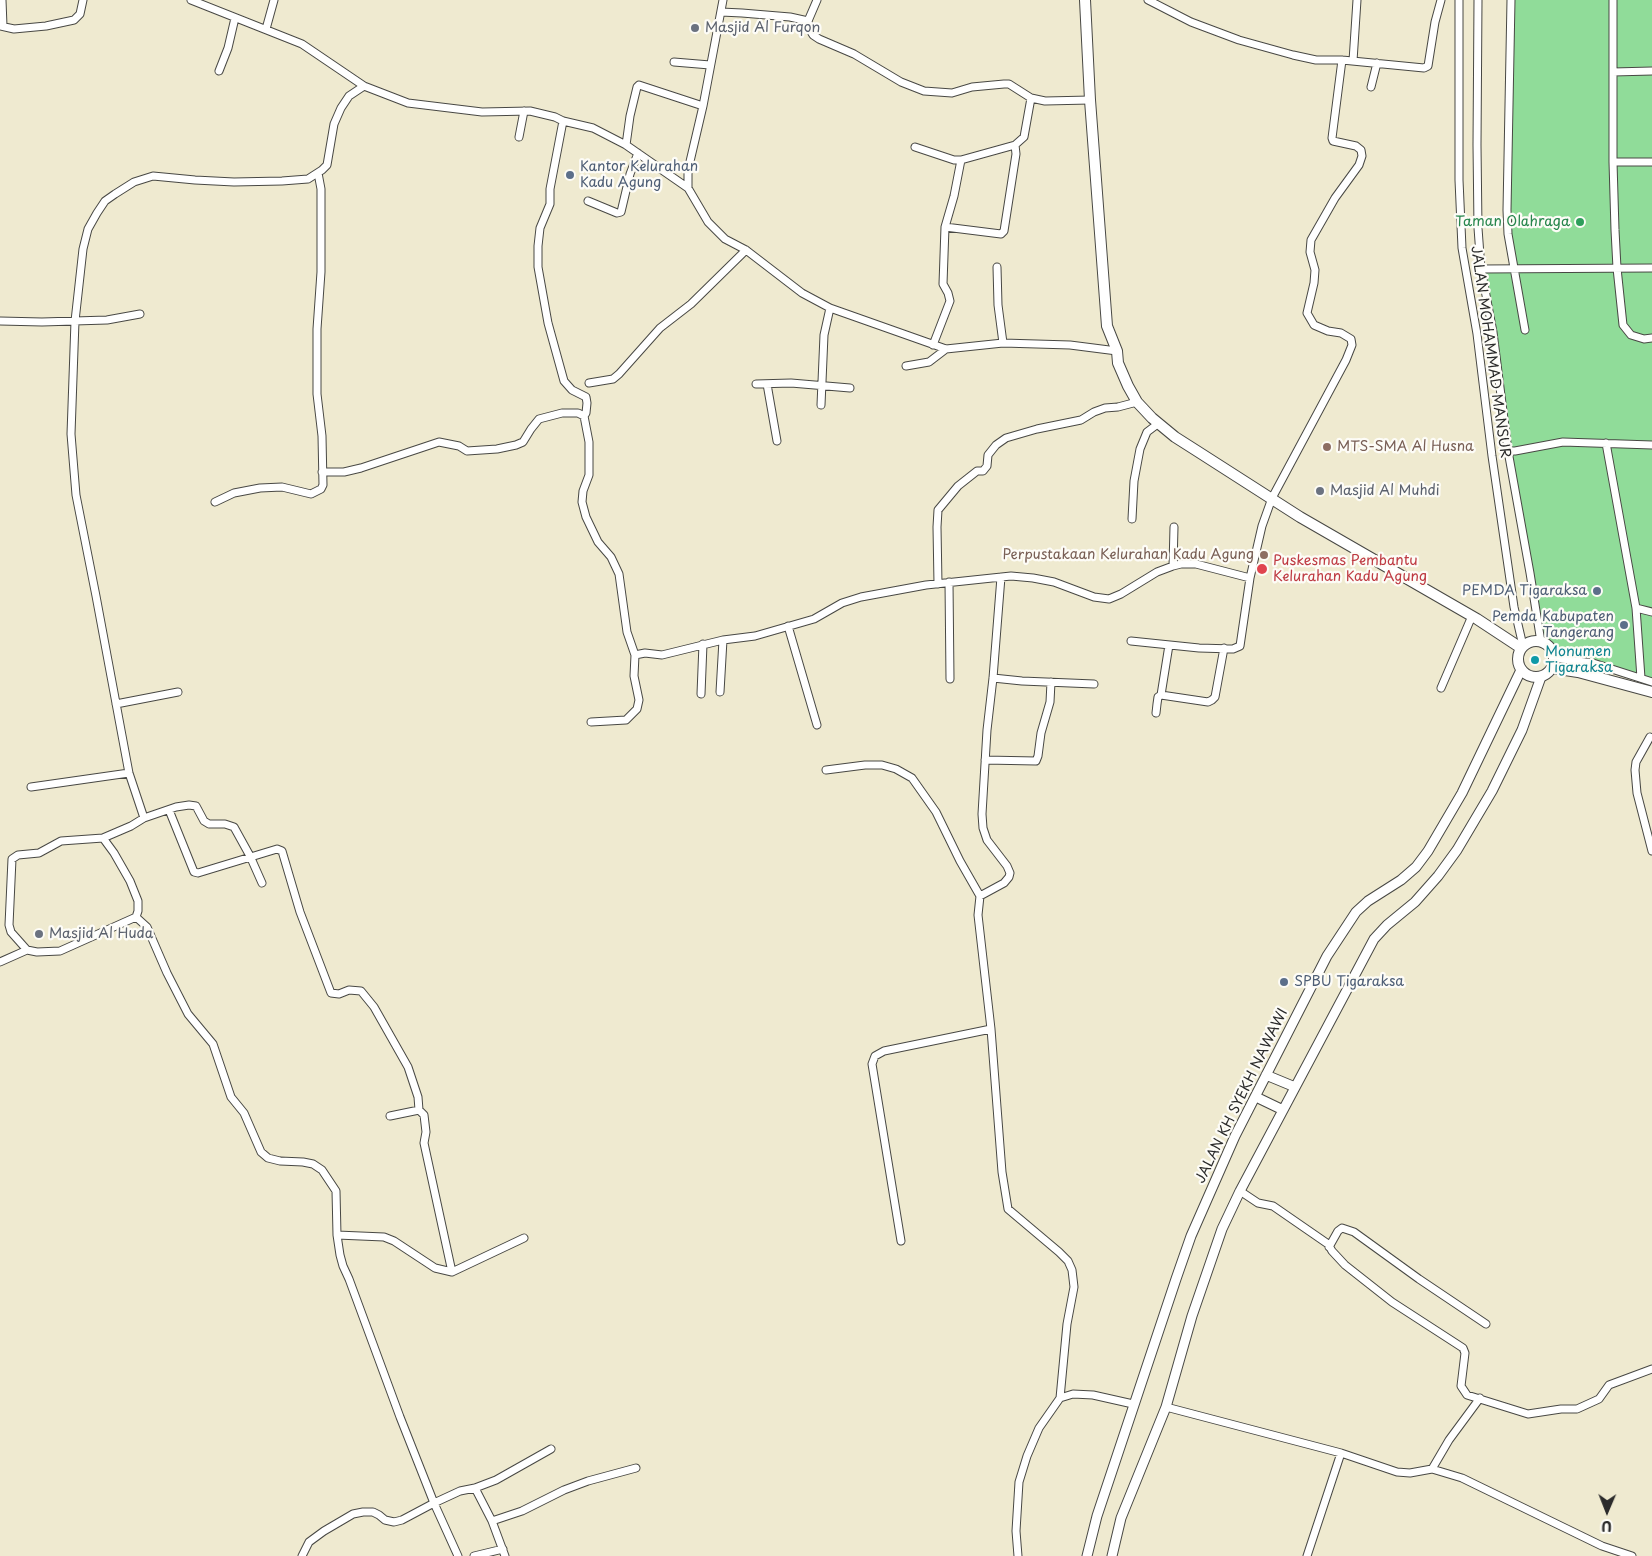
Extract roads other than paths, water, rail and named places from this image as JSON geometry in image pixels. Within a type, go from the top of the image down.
[{"type":"main road","points":[[1085,0],[1090,100],[1108,326],[1117,352],[1118,363],[1137,402],[1183,442],[1300,516],[1522,647]]},
{"type":"main road","points":[[1112,1556],[1122,1518],[1166,1407],[1192,1316],[1222,1229],[1240,1191],[1374,939],[1387,925],[1415,902],[1438,876],[1457,850],[1492,790],[1522,730],[1541,677],[1553,663],[1552,651],[1547,645],[1531,641],[1522,647],[1518,655],[1518,663],[1521,670],[1531,676],[1541,677]]},
{"type":"main road","points":[[1553,663],[1578,672],[1652,692]]},
{"type":"main road","name":"JALAN KH SYEKH NAWAWI","points":[[1087,1556],[1097,1516],[1191,1236],[1235,1136],[1327,956],[1347,925],[1368,901],[1401,880],[1416,867],[1428,851],[1462,793],[1521,670]]},
{"type":"main road","points":[[1266,1075],[1295,1087]]},
{"type":"main road","points":[[1256,1096],[1282,1110]]},
{"type":"street","points":[[2,0],[1,26],[14,29],[46,26],[74,20],[80,14],[83,0]]},
{"type":"street","points":[[190,0],[302,44],[364,86],[408,103],[482,112],[524,111],[555,117],[593,128],[626,145],[688,188],[708,222],[725,239],[746,250],[802,293],[830,308],[946,349],[1003,343],[1070,345],[1117,352]]},
{"type":"street","points":[[266,29],[274,0]]},
{"type":"street","points":[[688,188],[688,170],[703,106],[723,0]]},
{"type":"street","points":[[817,0],[808,21],[813,35],[854,54],[901,82],[924,91],[952,93],[972,87],[1009,84],[1031,98],[1045,101],[1090,100]]},
{"type":"street","points":[[1148,0],[1192,22],[1240,40],[1308,58],[1427,67],[1441,0]]},
{"type":"street","points":[[1353,61],[1357,0]]},
{"type":"street","name":"JALAN MOHAMMAD MANSUR","points":[[1458,0],[1459,180],[1462,248],[1477,334],[1492,456],[1514,607],[1522,647]]},
{"type":"street","name":"JALAN MOHAMMAD MANSUR","points":[[1478,0],[1478,228],[1481,269],[1493,332],[1508,451],[1541,642]]},
{"type":"street","points":[[1511,0],[1506,207],[1508,234],[1525,330]]},
{"type":"street","points":[[1613,0],[1613,162],[1617,268],[1623,325],[1631,335],[1644,339],[1652,338]]},
{"type":"street","points":[[721,12],[761,14],[808,21]]},
{"type":"street","points":[[218,71],[228,48],[236,18]]},
{"type":"street","points":[[1131,641],[1199,648],[1233,649],[1240,646],[1250,578],[1262,526],[1272,498],[1352,345],[1351,339],[1342,333],[1328,331],[1314,325],[1308,313],[1315,270],[1310,252],[1311,240],[1335,198],[1359,165],[1362,156],[1361,150],[1356,146],[1333,141],[1332,138],[1342,60]]},
{"type":"street","points":[[674,62],[710,65]]},
{"type":"street","points":[[1371,87],[1377,63]]},
{"type":"street","points":[[1613,72],[1652,72]]},
{"type":"street","points":[[144,818],[129,773],[76,495],[71,434],[76,321],[83,249],[88,229],[96,213],[105,202],[134,182],[153,176],[244,182],[308,179],[318,173],[329,160],[334,124],[341,108],[349,96],[364,86]]},
{"type":"street","points":[[626,145],[637,87],[639,86],[703,106]]},
{"type":"street","points":[[915,147],[954,160],[961,160],[1015,145],[1022,141],[1024,137],[1031,98]]},
{"type":"street","points":[[519,137],[524,111]]},
{"type":"street","points":[[562,120],[550,189],[550,204],[540,228],[538,267],[548,323],[564,381],[572,390],[586,397],[586,413],[584,416],[589,442],[589,475],[583,491],[582,502],[586,517],[598,542],[611,556],[619,574],[627,632],[635,655],[634,676],[639,700],[637,710],[626,720],[591,722]]},
{"type":"street","points":[[945,227],[1001,234],[1004,231],[1016,154],[1015,145]]},
{"type":"street","points":[[588,201],[621,212],[630,174],[638,153]]},
{"type":"street","points":[[933,344],[950,300],[943,284],[945,227],[954,196],[961,160]]},
{"type":"street","points":[[1613,162],[1652,162]]},
{"type":"street","points":[[215,502],[234,493],[260,488],[282,487],[303,493],[316,492],[323,485],[322,436],[317,387],[317,329],[321,272],[321,189],[318,173]]},
{"type":"street","points":[[589,383],[613,378],[619,374],[660,328],[691,304],[746,250]]},
{"type":"street","points":[[997,267],[998,305],[1003,343]]},
{"type":"street","points":[[1481,269],[1652,268]]},
{"type":"street","points":[[821,406],[824,335],[830,308]]},
{"type":"street","points":[[0,321],[107,320],[140,314]]},
{"type":"street","points":[[906,366],[928,362],[946,349]]},
{"type":"street","points":[[756,384],[791,383],[850,388]]},
{"type":"street","points":[[767,384],[777,441]]},
{"type":"street","points":[[938,584],[936,527],[938,510],[958,486],[977,471],[983,471],[988,455],[996,445],[1006,438],[1057,424],[1081,420],[1105,408],[1137,402]]},
{"type":"street","points":[[322,472],[344,472],[361,468],[439,442],[459,446],[466,451],[497,449],[524,442],[539,419],[562,413],[578,413],[584,416]]},
{"type":"street","points":[[1132,519],[1134,481],[1140,449],[1147,432],[1159,423]]},
{"type":"street","points":[[1508,451],[1563,442],[1652,445]]},
{"type":"street","points":[[1606,443],[1636,608],[1641,678]]},
{"type":"street","points":[[1173,566],[1174,526]]},
{"type":"street","points":[[635,655],[646,653],[662,655],[703,644],[755,636],[814,619],[842,603],[861,597],[949,582],[966,582],[1011,576],[1033,578],[1054,582],[1094,597],[1109,599],[1173,566],[1196,564],[1250,578]]},
{"type":"street","points":[[980,896],[1004,883],[1010,873],[1007,866],[987,840],[983,828],[982,814],[987,730],[1001,577]]},
{"type":"street","points":[[949,582],[950,679]]},
{"type":"street","points":[[1636,608],[1652,612]]},
{"type":"street","points":[[1441,688],[1472,616]]},
{"type":"street","points":[[788,626],[817,725]]},
{"type":"street","points":[[720,692],[723,640]]},
{"type":"street","points":[[701,694],[703,644]]},
{"type":"street","points":[[1156,713],[1156,704],[1158,697],[1161,695],[1169,646]]},
{"type":"street","points":[[1161,695],[1208,702],[1212,700],[1224,648]]},
{"type":"street","points":[[1553,663],[1592,663],[1652,682]]},
{"type":"street","points":[[993,678],[1094,684]]},
{"type":"street","points":[[985,760],[1036,761],[1041,732],[1050,702],[1051,682]]},
{"type":"street","points":[[116,704],[178,692]]},
{"type":"street","points":[[1650,737],[1636,762],[1635,770],[1637,792],[1652,851]]},
{"type":"street","points":[[826,770],[882,766],[896,769],[912,778],[936,812],[980,896],[978,915],[991,1029],[1002,1172],[1008,1208],[1059,1252],[1068,1261],[1072,1270],[1074,1287],[1067,1324],[1060,1398],[1039,1428],[1027,1456],[1019,1482],[1016,1531],[1018,1556]]},
{"type":"street","points":[[31,787],[129,773]]},
{"type":"street","points":[[27,950],[11,932],[9,925],[12,859],[18,855],[39,853],[61,841],[103,838],[144,818],[169,810],[189,805],[196,806],[204,821],[209,824],[225,824],[234,827],[262,883]]},
{"type":"street","points":[[169,810],[194,872],[198,873],[277,849],[282,851],[300,912],[330,993],[339,994],[349,990],[361,991],[374,1007],[408,1067],[418,1097],[419,1110],[424,1115],[426,1132],[424,1143],[452,1272]]},
{"type":"street","points":[[0,962],[27,950],[37,952],[60,951],[136,917],[138,901],[130,881],[103,838]]},
{"type":"street","points":[[136,917],[147,927],[167,973],[188,1014],[212,1044],[231,1097],[244,1113],[261,1152],[268,1158],[280,1161],[313,1164],[322,1170],[336,1191],[337,1235],[343,1266],[434,1503],[458,1556]]},
{"type":"street","points":[[902,1241],[872,1064],[875,1056],[884,1051],[991,1029]]},
{"type":"street","points":[[390,1116],[419,1110]]},
{"type":"street","points":[[1240,1191],[1258,1203],[1273,1206],[1329,1247],[1345,1264],[1392,1302],[1463,1348],[1461,1386],[1467,1395],[1528,1414],[1577,1408],[1599,1399],[1609,1385],[1652,1369]]},
{"type":"street","points":[[1329,1247],[1338,1231],[1342,1228],[1354,1232],[1486,1324]]},
{"type":"street","points":[[337,1235],[384,1237],[394,1241],[435,1268],[452,1272],[524,1238]]},
{"type":"street","points":[[1060,1398],[1073,1394],[1134,1404]]},
{"type":"street","points":[[1432,1469],[1449,1440],[1480,1398]]},
{"type":"street","points":[[1166,1407],[1341,1453],[1397,1472],[1410,1473],[1432,1469],[1462,1478],[1602,1546],[1632,1556]]},
{"type":"street","points":[[302,1556],[309,1542],[353,1514],[373,1512],[385,1520],[394,1522],[402,1520],[434,1503],[496,1480],[551,1449]]},
{"type":"street","points":[[1307,1556],[1341,1453]]},
{"type":"street","points":[[492,1521],[522,1511],[564,1490],[588,1481],[636,1468]]},
{"type":"street","points":[[474,1556],[504,1552],[492,1521],[475,1488]]},
{"type":"place","name":"Masjid Al Furqon","points":[[695,28]]},
{"type":"place","name":"Kantor Kelurahan Kadu Agung","points":[[570,175]]},
{"type":"place","name":"Taman Olahraga","points":[[1580,222]]},
{"type":"place","name":"MTS-SMA Al Husna","points":[[1327,447]]},
{"type":"place","name":"Masjid Al Muhdi","points":[[1320,491]]},
{"type":"place","name":"Perpustakaan Kelurahan Kadu Agung","points":[[1264,555]]},
{"type":"place","name":"Puskesmas Pembantu Kelurahan Kadu Agung","points":[[1262,569]]},
{"type":"place","name":"PEMDA Tigaraksa","points":[[1597,591]]},
{"type":"place","name":"Pemda Kabupaten Tangerang","points":[[1624,625]]},
{"type":"place","name":"Monumen Tigaraksa","points":[[1535,660]]},
{"type":"place","name":"Masjid Al Huda","points":[[39,934]]},
{"type":"place","name":"SPBU Tigaraksa","points":[[1284,982]]}]
